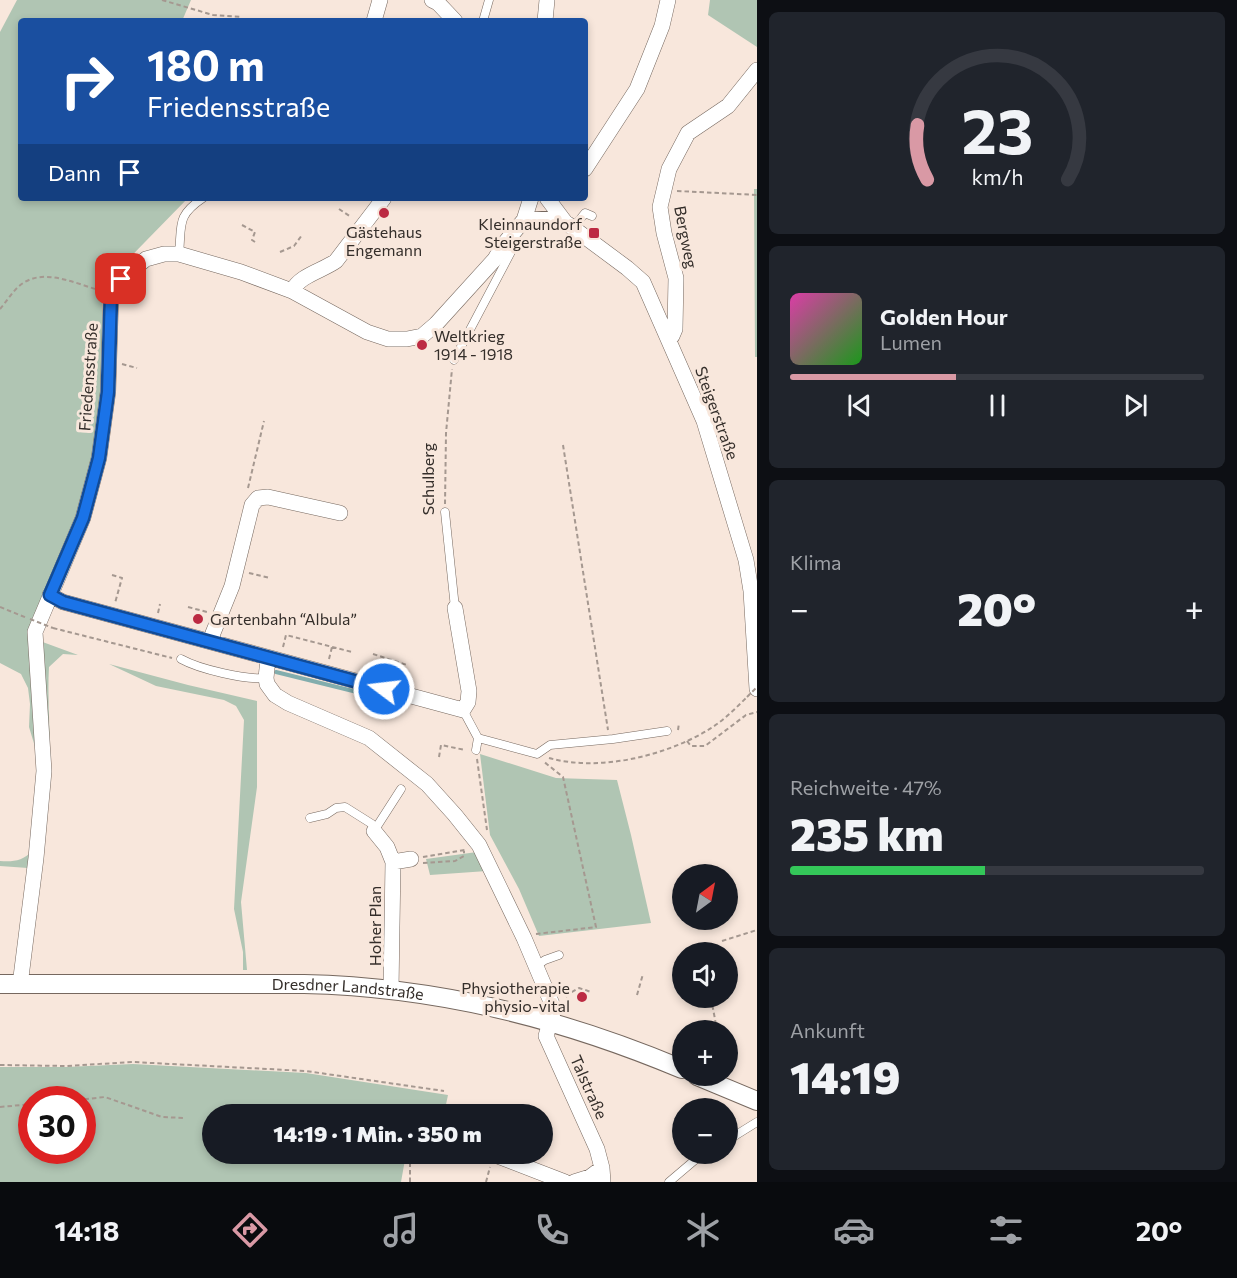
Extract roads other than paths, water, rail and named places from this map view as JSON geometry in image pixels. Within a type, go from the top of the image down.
[{"type":"street","points":[[375,18],[380,0]]},
{"type":"street","points":[[432,0],[452,18]]},
{"type":"street","points":[[544,18],[547,0]]},
{"type":"street","points":[[588,164],[637,90],[663,26],[668,0]]},
{"type":"street","name":"Bergweg","points":[[668,337],[672,336],[675,329],[676,278],[660,207],[662,190],[669,169],[688,133],[728,106],[757,70]]},
{"type":"street","points":[[292,291],[302,279],[327,268],[336,261],[382,201]]},
{"type":"street","points":[[179,254],[241,272],[292,291],[367,332],[388,339],[407,339],[422,336],[445,316],[495,259],[520,225],[530,201]]},
{"type":"street","name":"Steigerstraße","points":[[551,201],[567,223],[639,278],[652,301],[704,422],[746,560],[751,591],[754,691]]},
{"type":"street","points":[[520,225],[567,223]]},
{"type":"street","name":"Friedensstraße","points":[[20,985],[44,771],[35,632],[83,518],[99,458],[108,392],[111,294],[121,279],[146,259],[164,254],[179,254]]},
{"type":"street","points":[[212,642],[237,569],[252,505],[258,498],[268,497],[340,513]]},
{"type":"street","points":[[50,595],[63,602],[463,710]]},
{"type":"street","name":"Schulberg","points":[[456,609],[469,692],[468,702],[463,710]]},
{"type":"street","points":[[266,678],[274,660]]},
{"type":"street","name":"Talstraße","points":[[266,678],[267,684],[275,694],[288,703],[369,738],[391,754],[427,784],[479,845],[541,963],[552,1015],[546,1036],[597,1149],[603,1175],[574,1182]]},
{"type":"street","points":[[374,831],[387,847],[393,862],[418,858]]},
{"type":"street","name":"Hoher Plan","points":[[391,990],[393,862]]},
{"type":"street","name":"Dresdner Landstraße","points":[[0,984],[290,984],[344,985],[391,990],[552,1015],[672,1065]]},
{"type":"street","points":[[721,1086],[757,1101]]},
{"type":"street","points":[[518,1164],[565,1182]]},
{"type":"lane","points":[[484,18],[489,0]]},
{"type":"lane","points":[[179,254],[182,219],[189,208],[199,201]]},
{"type":"lane","points":[[567,223],[585,213],[592,216]]},
{"type":"lane","points":[[454,360],[511,252],[520,225]]},
{"type":"lane","name":"Schulberg","points":[[445,512],[456,609]]},
{"type":"lane","points":[[181,659],[191,664],[224,672],[257,679],[266,678]]},
{"type":"lane","points":[[463,710],[478,738],[475,751]]},
{"type":"lane","points":[[478,738],[537,754],[550,745],[609,740],[667,731]]},
{"type":"lane","points":[[374,831],[402,789]]},
{"type":"lane","points":[[310,818],[345,807],[372,824],[374,831]]},
{"type":"lane","points":[[541,963],[559,955]]},
{"type":"lane","points":[[541,963],[556,964]]},
{"type":"lane","points":[[738,1134],[757,1122]]},
{"type":"lane","points":[[669,1182],[690,1164]]},
{"type":"waterway","points":[[276,672],[361,693]]},
{"type":"place","name":"Gästehaus Engemann","points":[[384,213]]},
{"type":"place","name":"Kleinnaundorf Steigerstraße","points":[[594,233]]},
{"type":"place","name":"Weltkrieg 1914 - 1918","points":[[422,345]]},
{"type":"place","name":"Gartenbahn “Albula”","points":[[198,619]]},
{"type":"place","name":"Physiotherapie physio-vital","points":[[582,997]]}]
